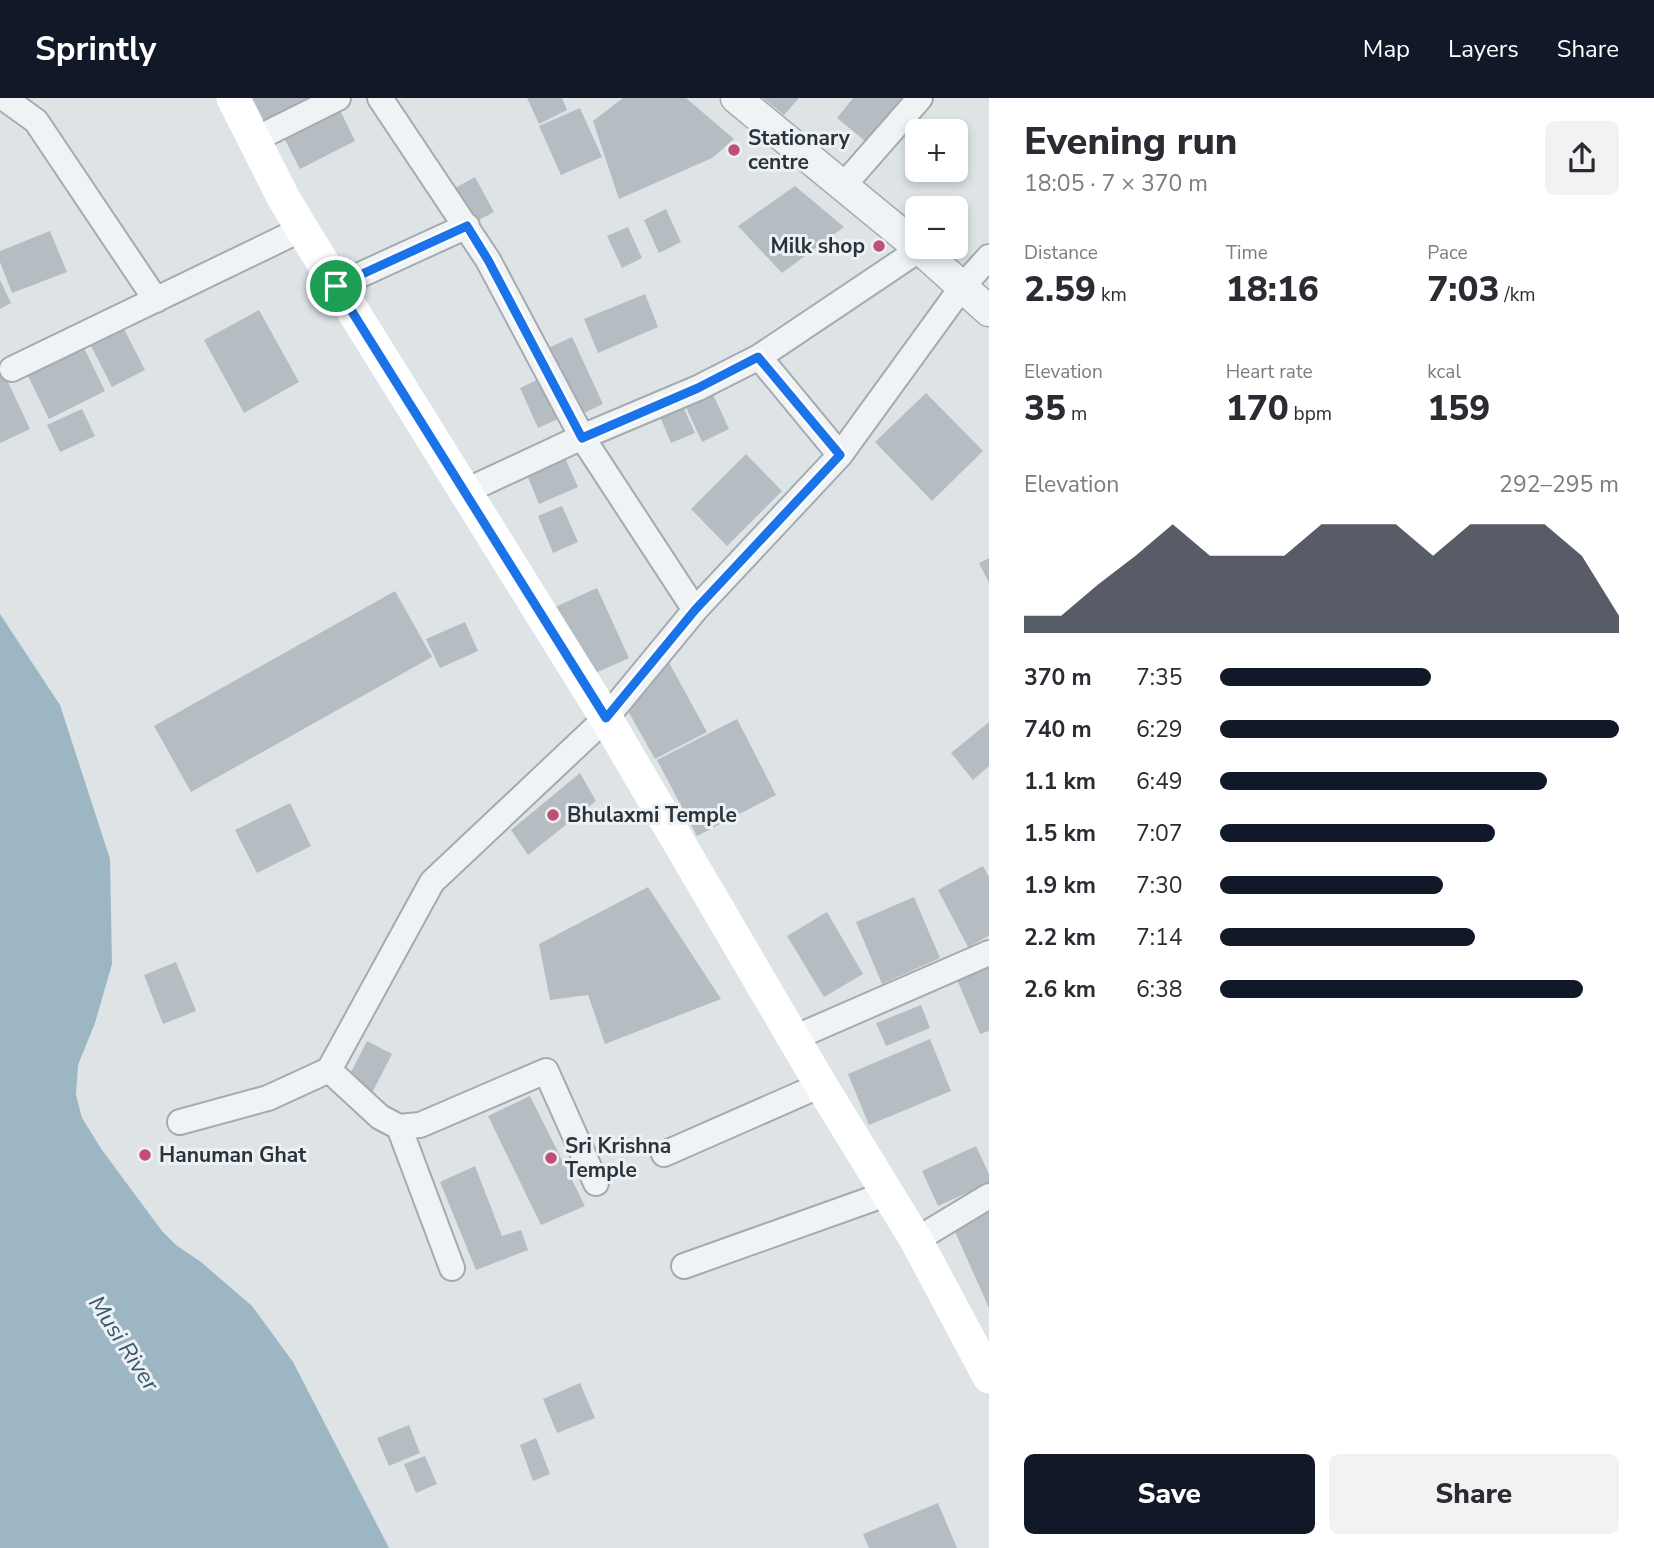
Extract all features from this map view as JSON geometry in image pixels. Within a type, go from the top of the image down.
[{"type":"main road","points":[[233,98],[302,229],[606,718],[821,1085],[916,1240],[989,1377]]},
{"type":"street","points":[[4,98],[36,121],[156,299]]},
{"type":"street","points":[[254,140],[338,98]]},
{"type":"street","points":[[380,98],[488,260],[582,438],[695,610]]},
{"type":"street","points":[[736,98],[905,237]]},
{"type":"street","points":[[843,186],[920,98]]},
{"type":"street","points":[[336,286],[467,226]]},
{"type":"street","points":[[12,369],[302,229]]},
{"type":"street","points":[[180,1122],[268,1098],[329,1070],[432,882],[606,718],[695,610],[840,455],[962,287],[989,257]]},
{"type":"street","points":[[466,491],[698,388],[758,357],[905,259]]},
{"type":"street","points":[[931,259],[989,311]]},
{"type":"street","points":[[758,357],[840,455]]},
{"type":"street","points":[[794,1038],[989,954]]},
{"type":"street","points":[[329,1070],[380,1118],[399,1127],[420,1125],[546,1071],[596,1183]]},
{"type":"street","points":[[664,1154],[821,1085]]},
{"type":"street","points":[[399,1127],[452,1268]]},
{"type":"street","points":[[684,1266],[886,1194]]},
{"type":"street","points":[[916,1240],[989,1196]]},
{"type":"water","name":"Musi River","points":[[0,614],[60,705],[110,859],[112,964],[95,1023],[78,1065],[76,1095],[82,1118],[102,1150],[162,1231],[252,1306],[293,1362],[389,1548],[0,1548]]},
{"type":"building","points":[[252,98],[314,98],[265,123]]},
{"type":"building","points":[[527,98],[562,98],[567,110],[539,124]]},
{"type":"building","points":[[623,98],[686,98],[734,139],[712,158],[619,199],[593,121]]},
{"type":"building","points":[[763,98],[799,98],[784,115]]},
{"type":"building","points":[[853,98],[904,98],[870,145],[837,118]]},
{"type":"building","points":[[338,106],[355,141],[300,169],[282,134]]},
{"type":"building","points":[[580,108],[602,157],[561,175],[539,126]]},
{"type":"building","points":[[475,177],[494,212],[473,223],[455,188]]},
{"type":"building","points":[[795,186],[844,227],[782,273],[738,226]]},
{"type":"building","points":[[666,209],[681,242],[659,253],[644,220]]},
{"type":"building","points":[[628,227],[642,258],[622,268],[607,236]]},
{"type":"building","points":[[50,231],[67,272],[12,293],[0,262],[0,251]]},
{"type":"building","points":[[0,280],[11,303],[0,309]]},
{"type":"building","points":[[645,294],[658,327],[598,353],[584,319]]},
{"type":"building","points":[[259,310],[299,382],[244,413],[204,340]]},
{"type":"building","points":[[122,325],[145,370],[112,387],[89,342]]},
{"type":"building","points":[[572,337],[603,404],[575,417],[544,350]]},
{"type":"building","points":[[83,346],[105,391],[49,419],[27,374]]},
{"type":"building","points":[[0,365],[30,429],[0,443]]},
{"type":"building","points":[[541,378],[560,418],[538,428],[520,388]]},
{"type":"building","points":[[711,390],[729,429],[702,442],[684,403]]},
{"type":"building","points":[[926,393],[983,451],[932,501],[875,442]]},
{"type":"building","points":[[682,404],[695,433],[671,443],[659,414]]},
{"type":"building","points":[[82,409],[95,436],[60,452],[47,425]]},
{"type":"building","points":[[746,454],[782,491],[727,546],[691,509]]},
{"type":"building","points":[[565,458],[578,487],[539,504],[527,475]]},
{"type":"building","points":[[562,506],[578,542],[553,553],[538,516]]},
{"type":"building","points":[[989,558],[989,583],[979,563]]},
{"type":"building","points":[[597,588],[629,658],[584,678],[553,608]]},
{"type":"building","points":[[395,591],[432,657],[191,792],[154,726]]},
{"type":"building","points":[[465,622],[478,651],[440,668],[426,639]]},
{"type":"building","points":[[667,659],[707,732],[655,759],[623,702]]},
{"type":"building","points":[[737,719],[776,795],[697,836],[657,760]]},
{"type":"building","points":[[989,722],[989,766],[973,780],[951,753]]},
{"type":"building","name":"Bhulaxmi Temple","points":[[580,773],[596,801],[528,855],[511,830]]},
{"type":"building","points":[[290,803],[311,846],[257,873],[235,830]]},
{"type":"building","points":[[983,866],[989,877],[989,936],[968,947],[938,890]]},
{"type":"building","points":[[648,887],[721,999],[605,1044],[588,995],[550,1000],[539,944]]},
{"type":"building","points":[[914,897],[940,958],[882,984],[856,922]]},
{"type":"building","points":[[827,912],[863,974],[824,997],[787,936]]},
{"type":"building","points":[[176,962],[196,1011],[163,1024],[144,975]]},
{"type":"building","points":[[989,963],[989,1031],[980,1034],[956,977]]},
{"type":"building","points":[[921,1005],[930,1028],[886,1046],[876,1023]]},
{"type":"building","points":[[930,1039],[951,1091],[869,1125],[848,1074]]},
{"type":"building","points":[[367,1041],[392,1054],[373,1091],[348,1078]]},
{"type":"building","points":[[530,1096],[585,1206],[541,1225],[488,1116]]},
{"type":"building","points":[[976,1146],[989,1174],[989,1183],[938,1206],[922,1171]]},
{"type":"building","points":[[475,1166],[502,1236],[521,1230],[528,1250],[476,1270],[440,1182]]},
{"type":"building","points":[[989,1211],[989,1308],[953,1227]]},
{"type":"building","points":[[580,1383],[595,1418],[557,1433],[543,1399]]},
{"type":"building","points":[[409,1425],[420,1453],[389,1466],[377,1438]]},
{"type":"building","points":[[536,1438],[550,1474],[533,1481],[520,1445]]},
{"type":"building","points":[[425,1456],[437,1484],[416,1493],[404,1464]]},
{"type":"building","points":[[938,1503],[957,1548],[869,1548],[863,1534]]},
{"type":"place","name":"Stationary centre","points":[[734,150]]},
{"type":"place","name":"Milk shop","points":[[879,246]]},
{"type":"place","name":"Bhulaxmi Temple","points":[[553,815]]},
{"type":"place","name":"Hanuman Ghat","points":[[145,1155]]},
{"type":"place","name":"Sri Krishna Temple","points":[[551,1158]]},
{"type":"route","points":[[467,226],[488,260],[582,438],[698,388],[758,357],[840,455],[695,610],[606,718],[336,286],[467,226]]}]
